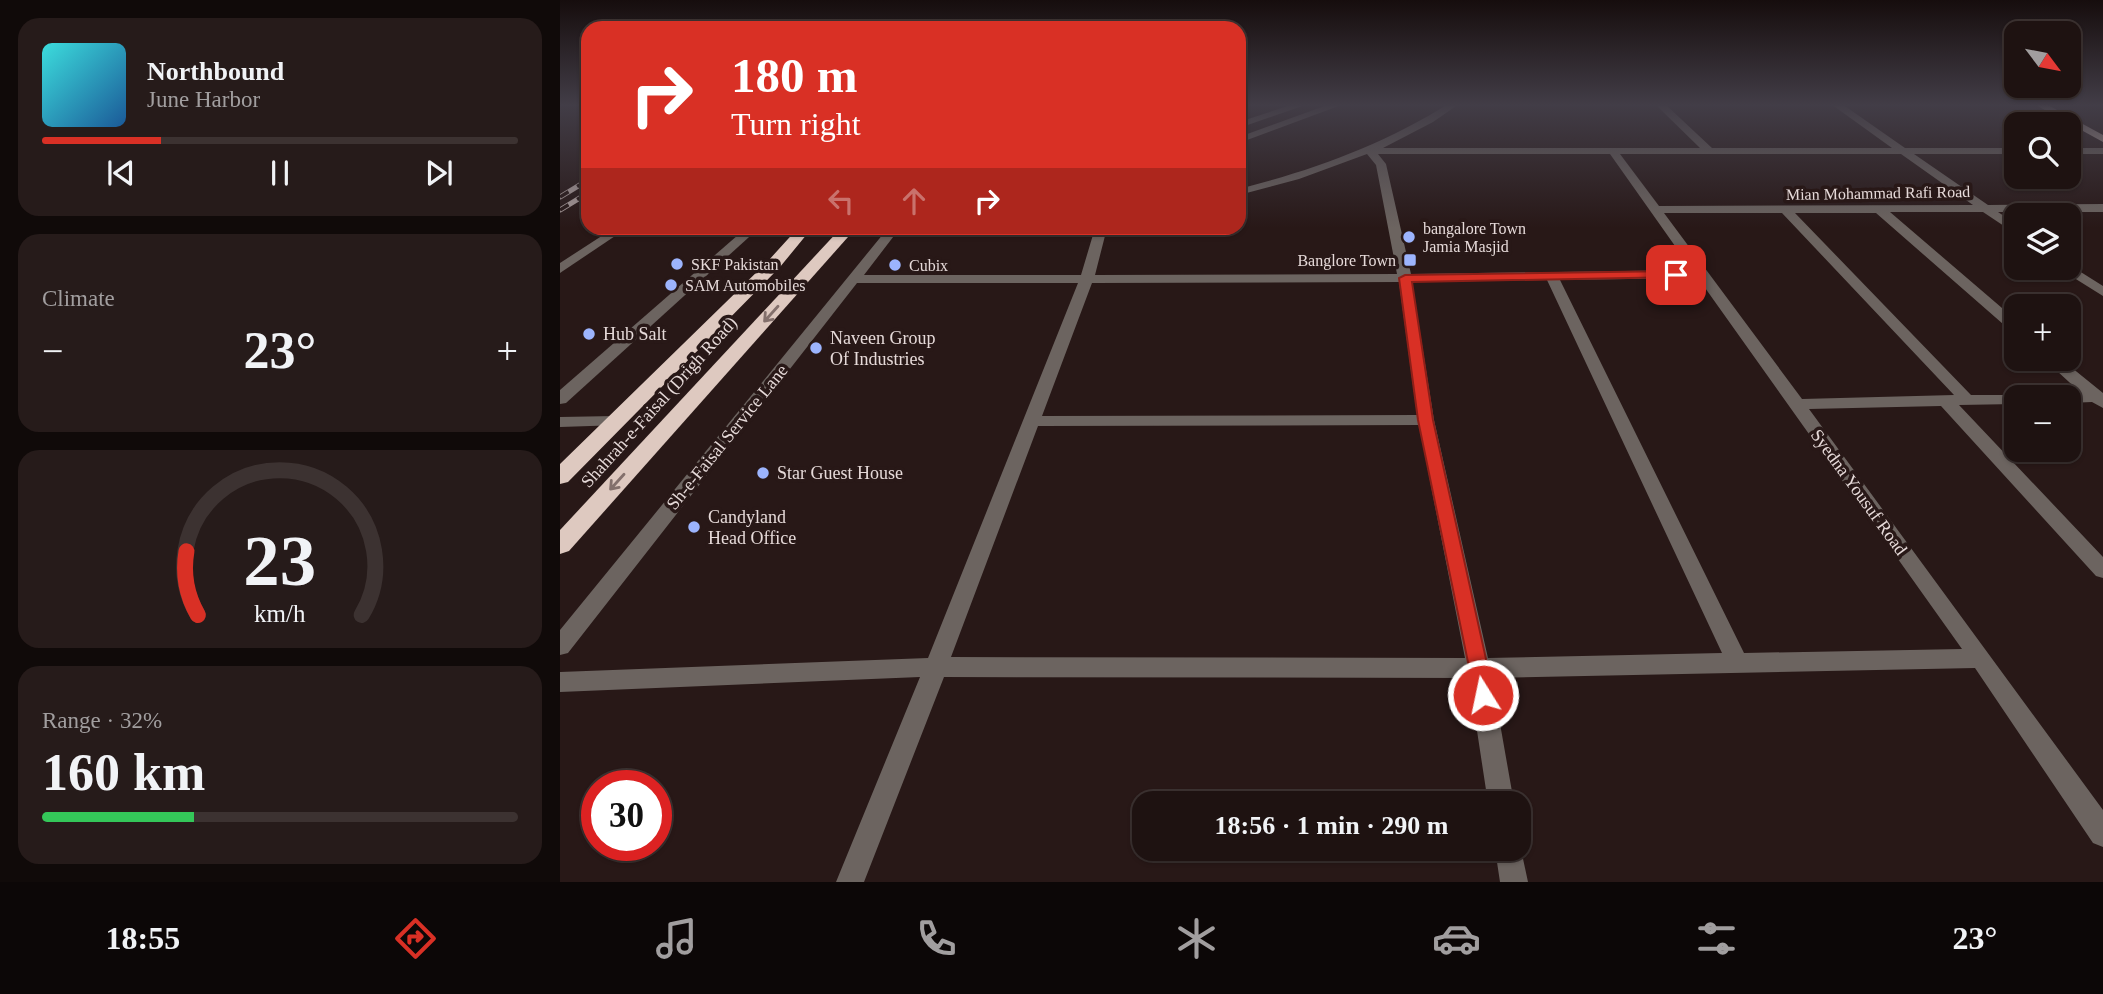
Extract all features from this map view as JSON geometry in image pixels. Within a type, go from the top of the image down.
[{"type":"highway","name":"Shahrah-e-Faisal (Drigh Road)","points":[[560,477],[774,264],[799,235]]},
{"type":"highway","name":"Shahrah-e-Faisal (Drigh Road)","points":[[560,545],[843,235]]},
{"type":"street","points":[[1246,190],[1275,183],[1382,145]]},
{"type":"street","points":[[1703,145],[1710,152]]},
{"type":"street","points":[[1895,145],[2004,221]]},
{"type":"street","points":[[1370,151],[2004,151]]},
{"type":"street","points":[[1370,151],[1381,163],[1405,278],[1426,420],[1479,668],[1499,791]]},
{"type":"street","points":[[2081,151],[2103,151]]},
{"type":"street","name":"Syedna Yousuf Road","points":[[1614,153],[1981,658],[2103,833]]},
{"type":"street","name":"Mian Mohammad Rafi Road","points":[[1654,210],[2103,208]]},
{"type":"street","points":[[1880,209],[2004,318]]},
{"type":"street","points":[[1786,210],[1966,400]]},
{"type":"street","points":[[560,269],[611,235]]},
{"type":"street","points":[[560,399],[745,235]]},
{"type":"street","name":"Sh-e-Faisal Service Lane","points":[[560,646],[889,235]]},
{"type":"street","points":[[850,882],[1087,278],[1100,235]]},
{"type":"street","points":[[854,279],[1405,278],[1701,274]]},
{"type":"street","points":[[1551,275],[1737,662]]},
{"type":"street","points":[[2081,277],[2103,292]]},
{"type":"street","points":[[2067,371],[2101,399]]},
{"type":"street","points":[[2081,398],[2101,399]]},
{"type":"street","points":[[1794,404],[2004,399]]},
{"type":"street","points":[[1945,400],[2103,570]]},
{"type":"street","points":[[1030,421],[1426,420]]},
{"type":"street","points":[[560,422],[615,421]]},
{"type":"street","points":[[560,682],[936,667],[1479,668],[1981,658]]},
{"type":"street","points":[[1510,861],[1514,882]]},
{"type":"railway","points":[[560,197],[581,184]]},
{"type":"railway","points":[[560,210],[581,197]]},
{"type":"place","name":"bangalore Town Jamia Masjid","points":[[1409,237]]},
{"type":"place","name":"Banglore Town","points":[[1410,260]]},
{"type":"place","name":"SKF Pakistan","points":[[677,264]]},
{"type":"place","name":"Cubix","points":[[895,265]]},
{"type":"place","name":"SAM Automobiles","points":[[671,285]]},
{"type":"place","name":"Hub Salt","points":[[589,334]]},
{"type":"place","name":"Naveen Group Of Industries","points":[[816,348]]},
{"type":"place","name":"Star Guest House","points":[[763,473]]},
{"type":"place","name":"Candyland Head Office","points":[[694,527]]},
{"type":"route","points":[[1483,695],[1426,420],[1405,278],[1676,275]]}]
